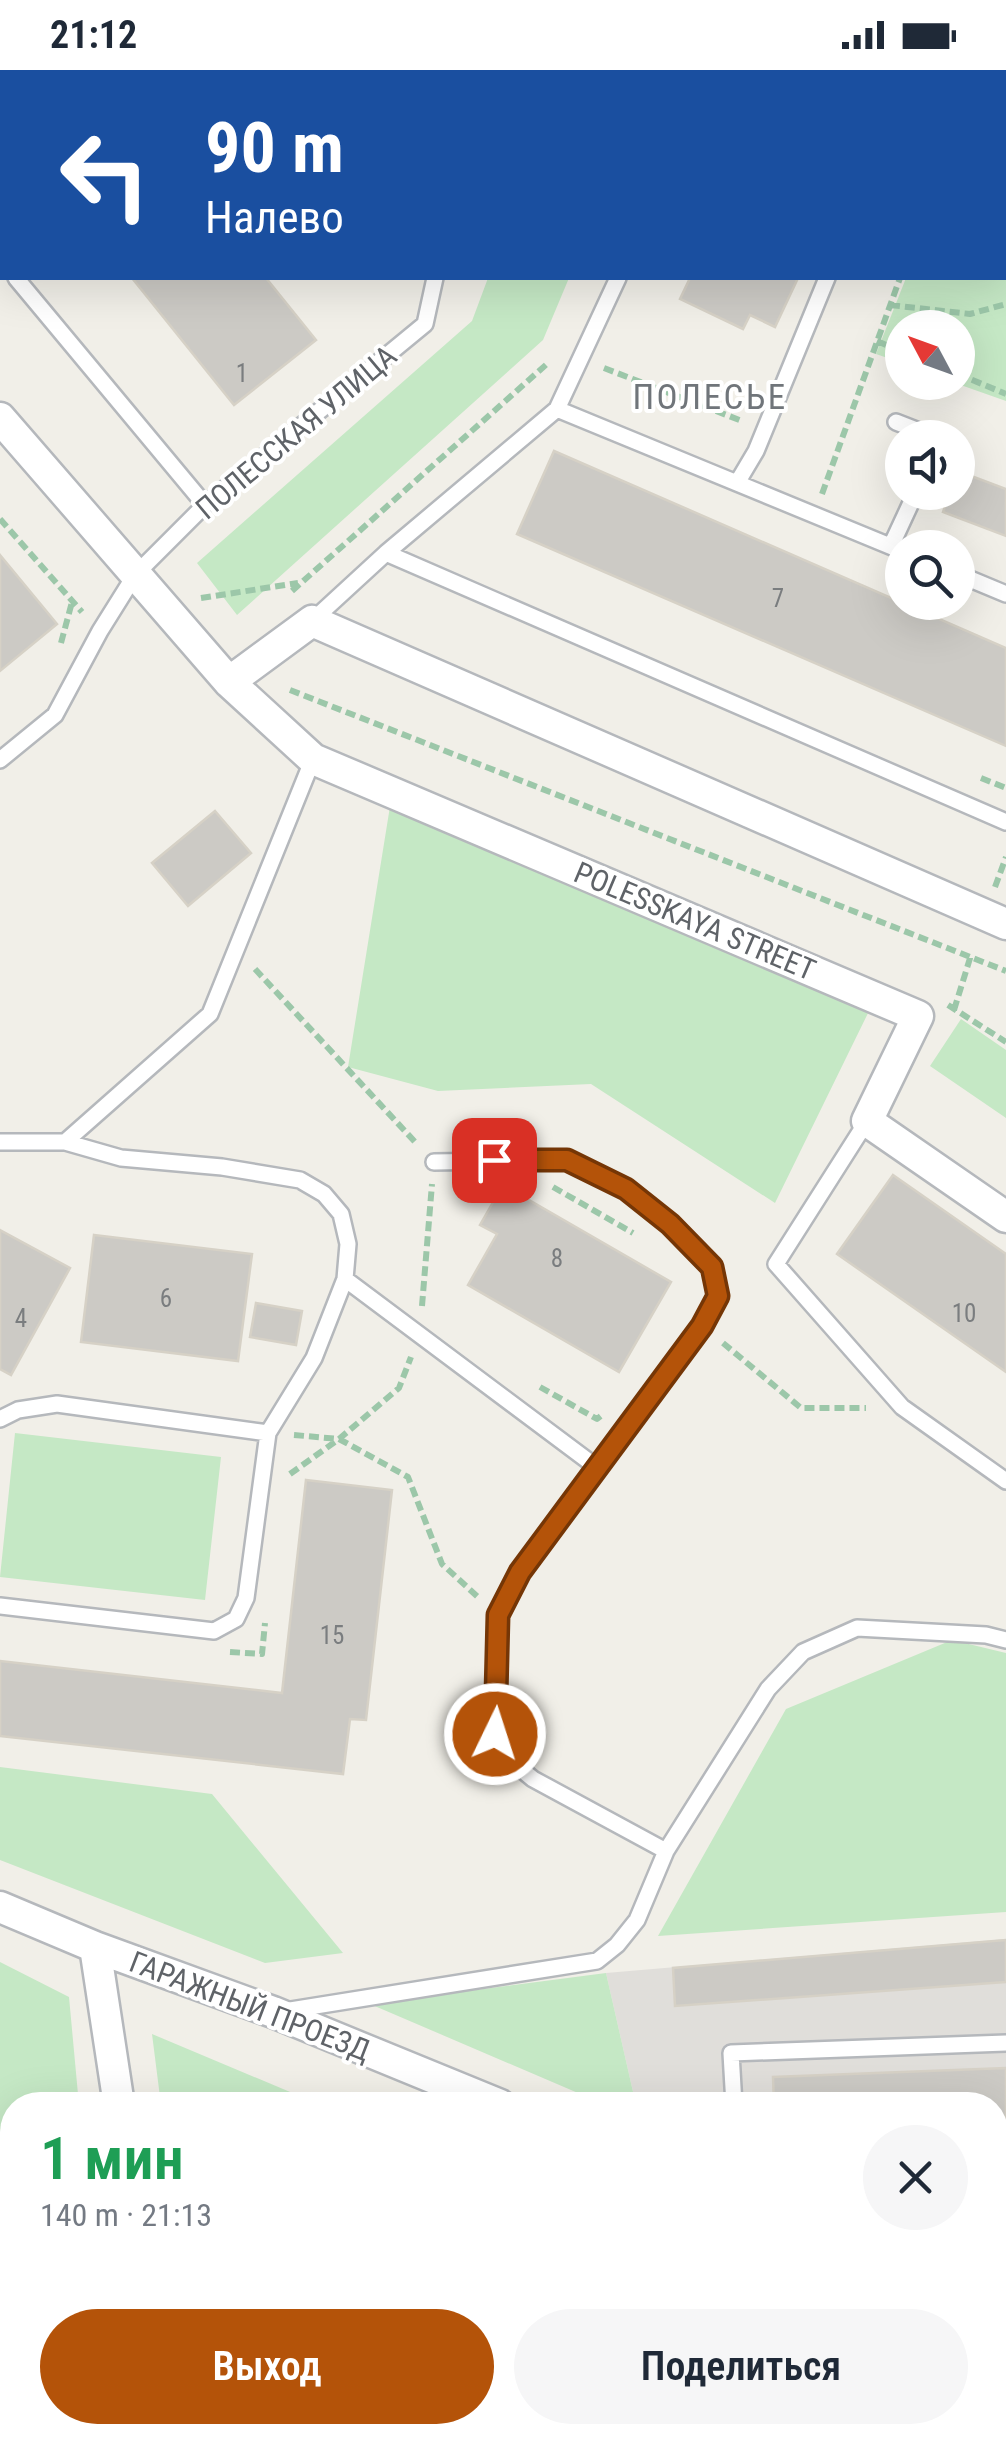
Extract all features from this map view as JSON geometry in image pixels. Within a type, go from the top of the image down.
[{"type":"street","name":"POLESSKAYA STREET","points":[[0,418],[229,682],[313,759],[918,1016],[867,1121]]},
{"type":"street","points":[[229,682],[312,621],[1006,924]]},
{"type":"street","points":[[867,1121],[1006,1217]]},
{"type":"street","name":"ГАРАЖНЫЙ ПРОЕЗД","points":[[0,1907],[95,1947],[273,2012],[445,2092]]},
{"type":"street","points":[[95,1947],[117,2092]]},
{"type":"lane","points":[[18,280],[205,505]]},
{"type":"lane","name":"ПОЛЕССКАЯ УЛИЦА","points":[[0,760],[55,715],[135,575],[205,505],[425,324],[434,280]]},
{"type":"lane","points":[[312,621],[386,553],[558,409],[617,280]]},
{"type":"lane","points":[[738,483],[756,451],[826,280]]},
{"type":"lane","points":[[558,409],[885,544]]},
{"type":"lane","points":[[386,553],[1006,822]]},
{"type":"lane","points":[[975,581],[1006,594]]},
{"type":"lane","points":[[65,1142],[210,1014],[313,759]]},
{"type":"lane","points":[[867,1121],[776,1264],[902,1407],[1006,1481]]},
{"type":"lane","points":[[0,1142],[65,1142],[121,1158],[222,1167],[300,1180],[324,1194],[341,1214],[348,1244],[345,1279],[314,1358],[268,1433],[246,1598],[236,1619],[214,1631],[0,1606]]},
{"type":"lane","points":[[434,1162],[567,1160],[626,1189],[670,1224],[712,1267],[718,1296],[702,1326],[520,1572],[498,1615],[495,1734],[510,1760],[533,1779],[666,1851]]},
{"type":"lane","points":[[345,1279],[595,1466]]},
{"type":"lane","points":[[0,1418],[18,1410],[57,1404],[268,1433]]},
{"type":"lane","points":[[273,2012],[597,1961],[617,1945],[637,1920],[666,1851],[768,1689],[803,1652],[857,1628],[986,1635],[1006,1640]]},
{"type":"lane","points":[[733,2092],[731,2053],[1006,2043]]},
{"type":"path","points":[[815,515],[899,280]]},
{"type":"path","points":[[890,305],[970,314],[1006,304]]},
{"type":"path","points":[[878,342],[885,345]]},
{"type":"path","points":[[598,382],[610,350]]},
{"type":"path","points":[[286,596],[548,363]]},
{"type":"path","points":[[603,368],[748,424]]},
{"type":"path","points":[[975,381],[1006,394]]},
{"type":"path","points":[[0,519],[100,632]]},
{"type":"path","points":[[160,604],[300,583]]},
{"type":"path","points":[[300,583],[312,621]]},
{"type":"path","points":[[286,700],[289,676]]},
{"type":"path","points":[[288,689],[1006,970]]},
{"type":"path","points":[[234,947],[434,1162],[420,1335],[399,1388],[340,1439],[281,1480],[287,1434]]},
{"type":"path","points":[[944,1002],[1006,1042]]},
{"type":"path","points":[[946,1022],[955,1009]]},
{"type":"path","points":[[432,1182],[451,1182]]},
{"type":"path","points":[[546,1183],[647,1241]]},
{"type":"path","points":[[702,1326],[801,1408],[902,1407]]},
{"type":"path","points":[[533,1383],[597,1419],[612,1408]]},
{"type":"path","points":[[268,1433],[340,1439],[408,1477],[442,1564],[498,1615]]},
{"type":"path","points":[[224,1651],[262,1654],[266,1616]]},
{"type":"shaded area","points":[[1006,1939],[1006,2092],[633,2092],[606,1973]]},
{"type":"green space","points":[[487,280],[568,280],[543,340],[237,615],[197,563],[472,321]]},
{"type":"green space","points":[[905,280],[1006,280],[1006,401],[975,390],[975,310],[893,310]]},
{"type":"green space","points":[[885,331],[885,357],[876,354]]},
{"type":"green space","points":[[392,794],[871,1007],[775,1203],[591,1084],[438,1091],[348,1067]]},
{"type":"green space","points":[[961,1019],[1006,1050],[1006,1118],[930,1066]]},
{"type":"green space","points":[[15,1433],[221,1457],[205,1600],[0,1577]]},
{"type":"green space","points":[[952,1640],[1006,1653],[1006,1912],[658,1936],[786,1709]]},
{"type":"green space","points":[[0,1767],[212,1794],[343,1953],[265,1963],[0,1860]]},
{"type":"green space","points":[[0,1962],[69,1997],[78,2092],[0,2092]]},
{"type":"green space","points":[[606,1973],[633,2092],[576,2092],[370,2004]]},
{"type":"green space","points":[[152,2034],[290,2092],[159,2092]]},
{"type":"building","points":[[134,280],[268,280],[316,340],[234,405]]},
{"type":"building","points":[[689,280],[797,280],[775,327],[750,315],[743,329],[680,299]]},
{"type":"building","points":[[554,451],[885,595],[885,620],[942,620],[1006,648],[1006,746],[517,534]]},
{"type":"building","points":[[975,477],[1006,489],[1006,536],[943,512],[975,510]]},
{"type":"building","points":[[0,555],[57,624],[0,671]]},
{"type":"building","points":[[215,811],[251,853],[188,906],[152,863]]},
{"type":"building","points":[[893,1175],[1006,1254],[1006,1372],[837,1254]]},
{"type":"building","points":[[503,1185],[671,1282],[619,1372],[468,1285],[497,1234],[480,1225]]},
{"type":"building","points":[[0,1230],[70,1268],[11,1375],[0,1369]]},
{"type":"building","points":[[94,1235],[252,1254],[238,1361],[81,1342]]},
{"type":"building","points":[[256,1303],[302,1311],[296,1345],[250,1337]]},
{"type":"building","points":[[306,1480],[392,1490],[366,1720],[350,1719],[343,1774],[0,1736],[0,1661],[282,1693]]},
{"type":"building","points":[[1006,1940],[1006,1982],[675,2006],[673,1968]]},
{"type":"building","points":[[1006,2068],[1006,2092],[774,2092],[773,2077]]},
{"type":"district","name":"ПОЛЕСЬЕ","points":[[710,397]]},
{"type":"route","points":[[494,1160],[567,1160],[626,1189],[670,1224],[712,1267],[718,1296],[702,1326],[520,1572],[498,1615],[495,1734]]}]
